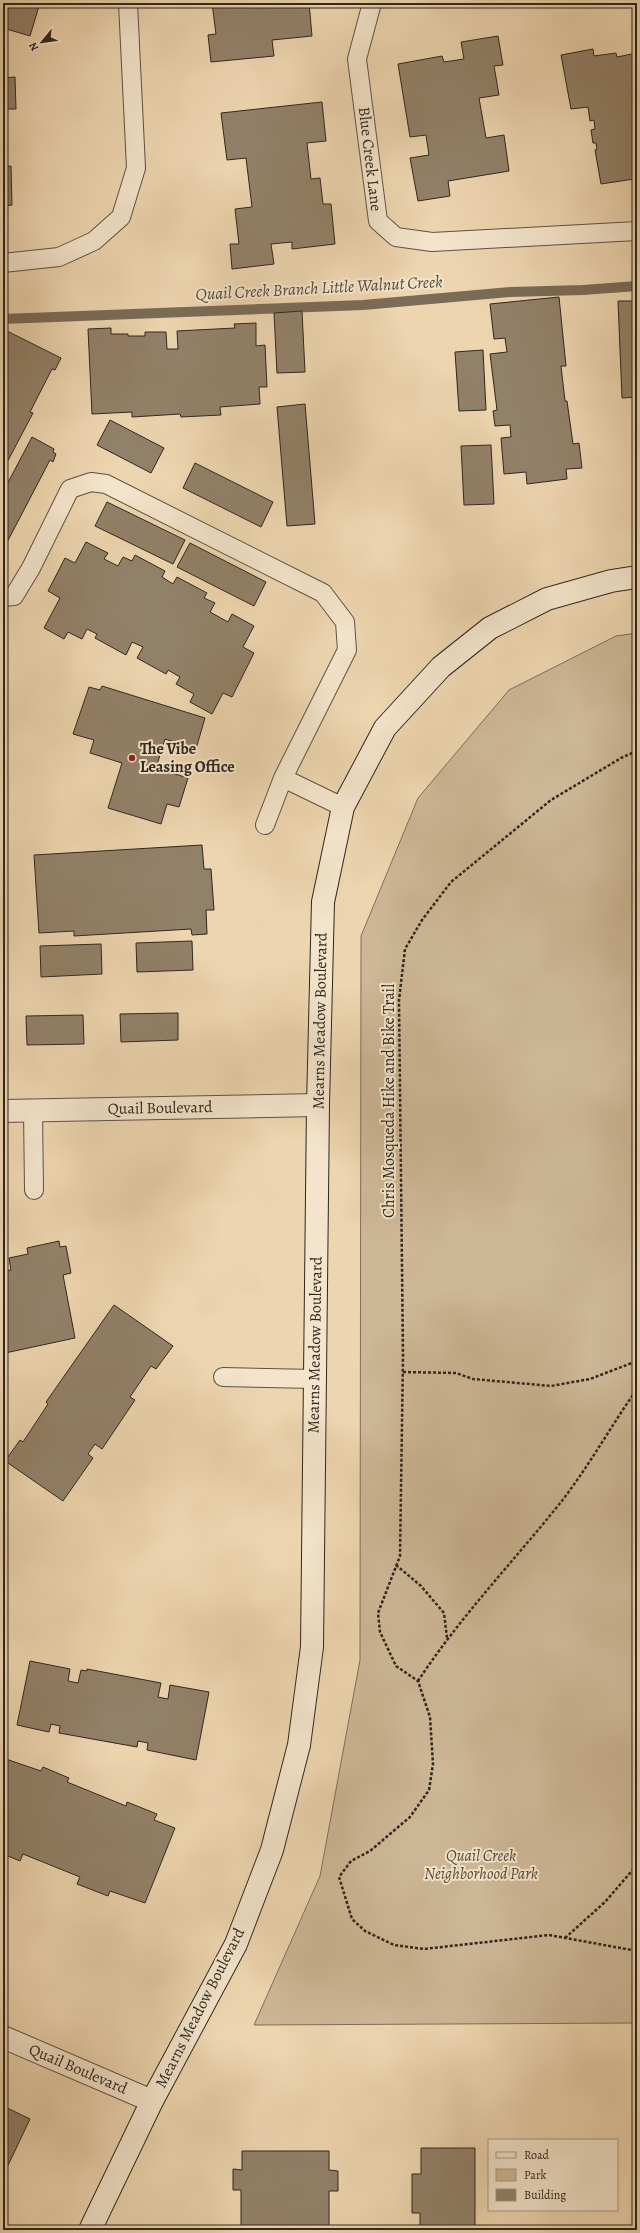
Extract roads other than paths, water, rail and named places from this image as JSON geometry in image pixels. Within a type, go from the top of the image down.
[{"type":"street","name":"Mearns Meadow Boulevard","points":[[90,2230],[152,2101],[236,1944],[272,1850],[299,1745],[312,1648],[318,1105],[323,902],[343,807],[385,728],[441,667],[490,628],[547,600],[611,581],[637,577]]},
{"type":"street","name":"Quail Boulevard","points":[[3,1110],[318,1105]]},
{"type":"street","name":"Quail Boulevard","points":[[3,2037],[152,2101]]},
{"type":"lane","points":[[3,263],[59,256],[94,241],[121,217],[136,168],[128,3]]},
{"type":"lane","name":"Blue Creek Lane","points":[[372,3],[358,59],[378,221],[396,237],[432,242],[637,231]]},
{"type":"lane","points":[[3,597],[14,596],[31,568],[70,489],[91,482],[106,484],[324,593],[346,622],[347,650],[283,778],[265,825]]},
{"type":"lane","points":[[283,778],[343,807]]},
{"type":"lane","points":[[33,1110],[34,1190]]},
{"type":"lane","points":[[223,1377],[315,1379]]},
{"type":"waterway","name":"Quail Creek Branch Little Walnut Creek","points":[[3,319],[363,305],[511,292],[583,290],[637,286]]},
{"type":"place","name":"The Vibe Leasing Office","points":[[132,758]]},
{"type":"park label","name":"Quail Creek Neighborhood Park","points":[[481,1865]]}]
